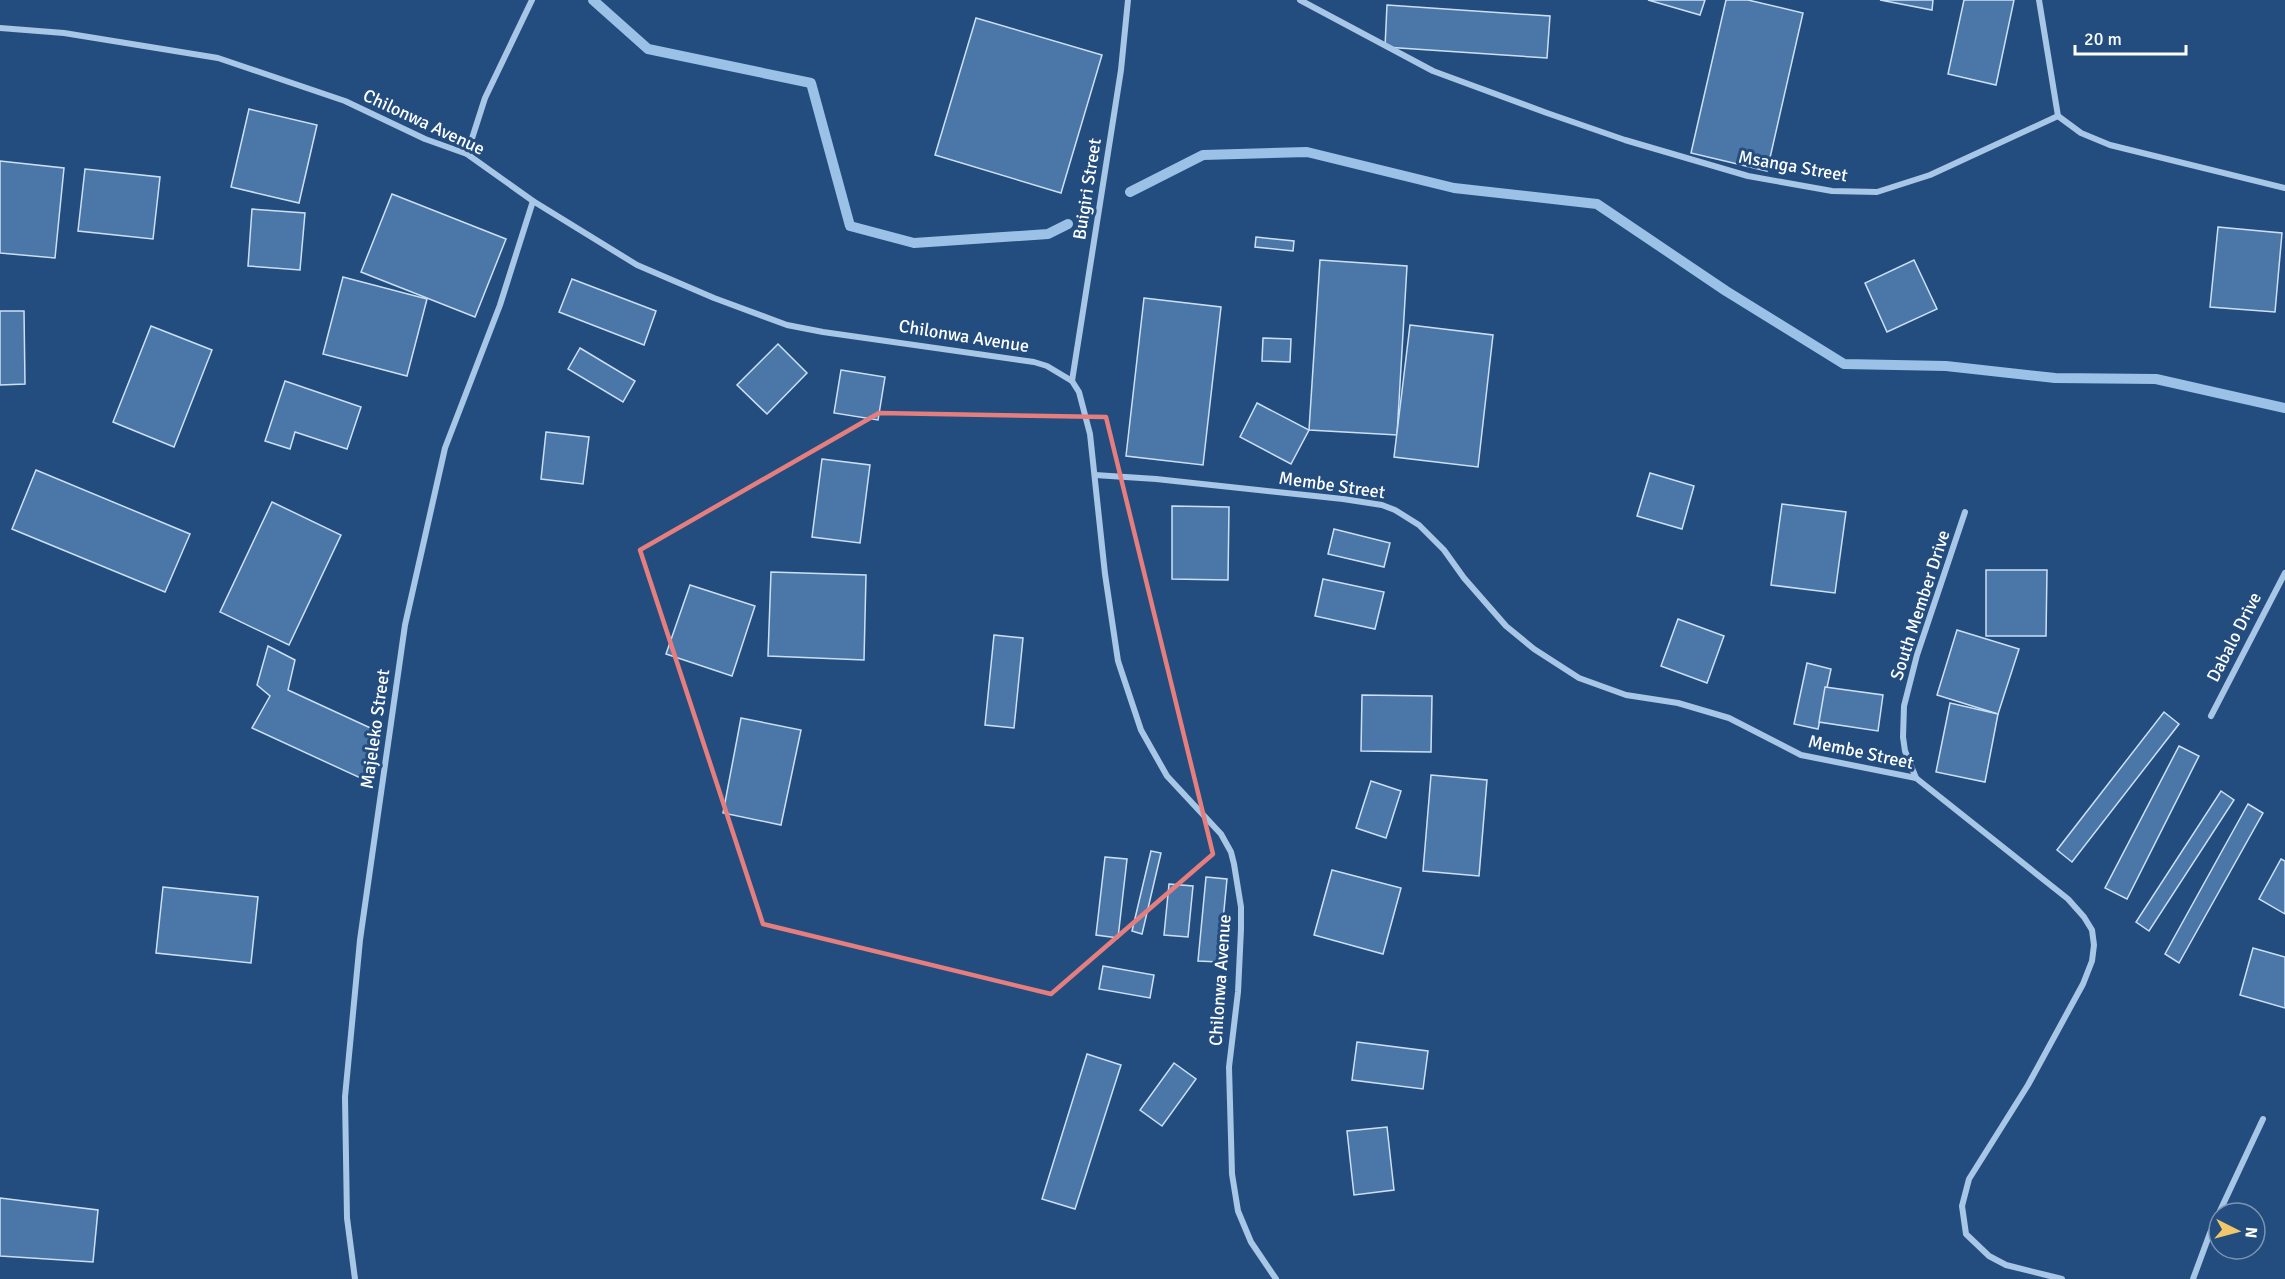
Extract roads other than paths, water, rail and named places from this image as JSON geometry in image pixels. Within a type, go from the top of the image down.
[{"type":"street","points":[[466,154],[485,98],[532,0]]},
{"type":"street","name":"Buigiri Street","points":[[1072,381],[1120,70],[1128,0]]},
{"type":"street","name":"Msanga Street","points":[[1300,0],[1433,71],[1547,113],[1625,140],[1748,176],[1832,191],[1877,192],[1930,175],[2058,116]]},
{"type":"street","points":[[2038,0],[2058,116],[2081,133],[2110,145],[2285,188]]},
{"type":"street","name":"Chilonwa Avenue","points":[[0,28],[64,33],[218,58],[345,101],[425,139],[466,154],[533,201],[638,265],[714,298],[787,324],[823,332],[1034,362],[1047,366],[1072,381],[1079,392],[1090,434],[1105,574],[1118,661],[1141,730],[1167,776],[1221,834],[1234,864],[1241,908],[1241,929],[1238,992],[1229,1066],[1232,1174],[1238,1211],[1251,1242],[1276,1279]]},
{"type":"street","name":"Majeleko Street","points":[[355,1279],[347,1218],[345,1097],[360,940],[405,625],[445,448],[500,305],[533,201]]},
{"type":"street","name":"Membe Street","points":[[1095,475],[1238,488],[1382,505],[1409,518],[1428,533],[1506,626],[1534,649],[1579,678],[1626,695],[1678,704],[1729,718],[1802,755],[1916,778],[2068,899],[2092,930],[2094,945],[2092,962],[2083,984],[2028,1085],[1969,1179],[1962,1206],[1966,1234],[1989,1257],[2062,1279]]},
{"type":"street","name":"South Member Drive","points":[[1916,778],[1905,751],[1904,706],[1917,655],[1965,512]]},
{"type":"street","name":"Dabalo Drive","points":[[2211,716],[2285,573]]},
{"type":"street","points":[[2225,1201],[2263,1119]]},
{"type":"street","points":[[2193,1279],[2207,1241]]},
{"type":"waterway","points":[[593,0],[648,49],[811,83],[850,226],[914,243],[1048,234],[1068,224]]},
{"type":"waterway","points":[[1130,192],[1203,155],[1307,152],[1454,188],[1597,204],[1726,291],[1844,364],[1946,366],[2055,378],[2156,379],[2285,408]]}]
